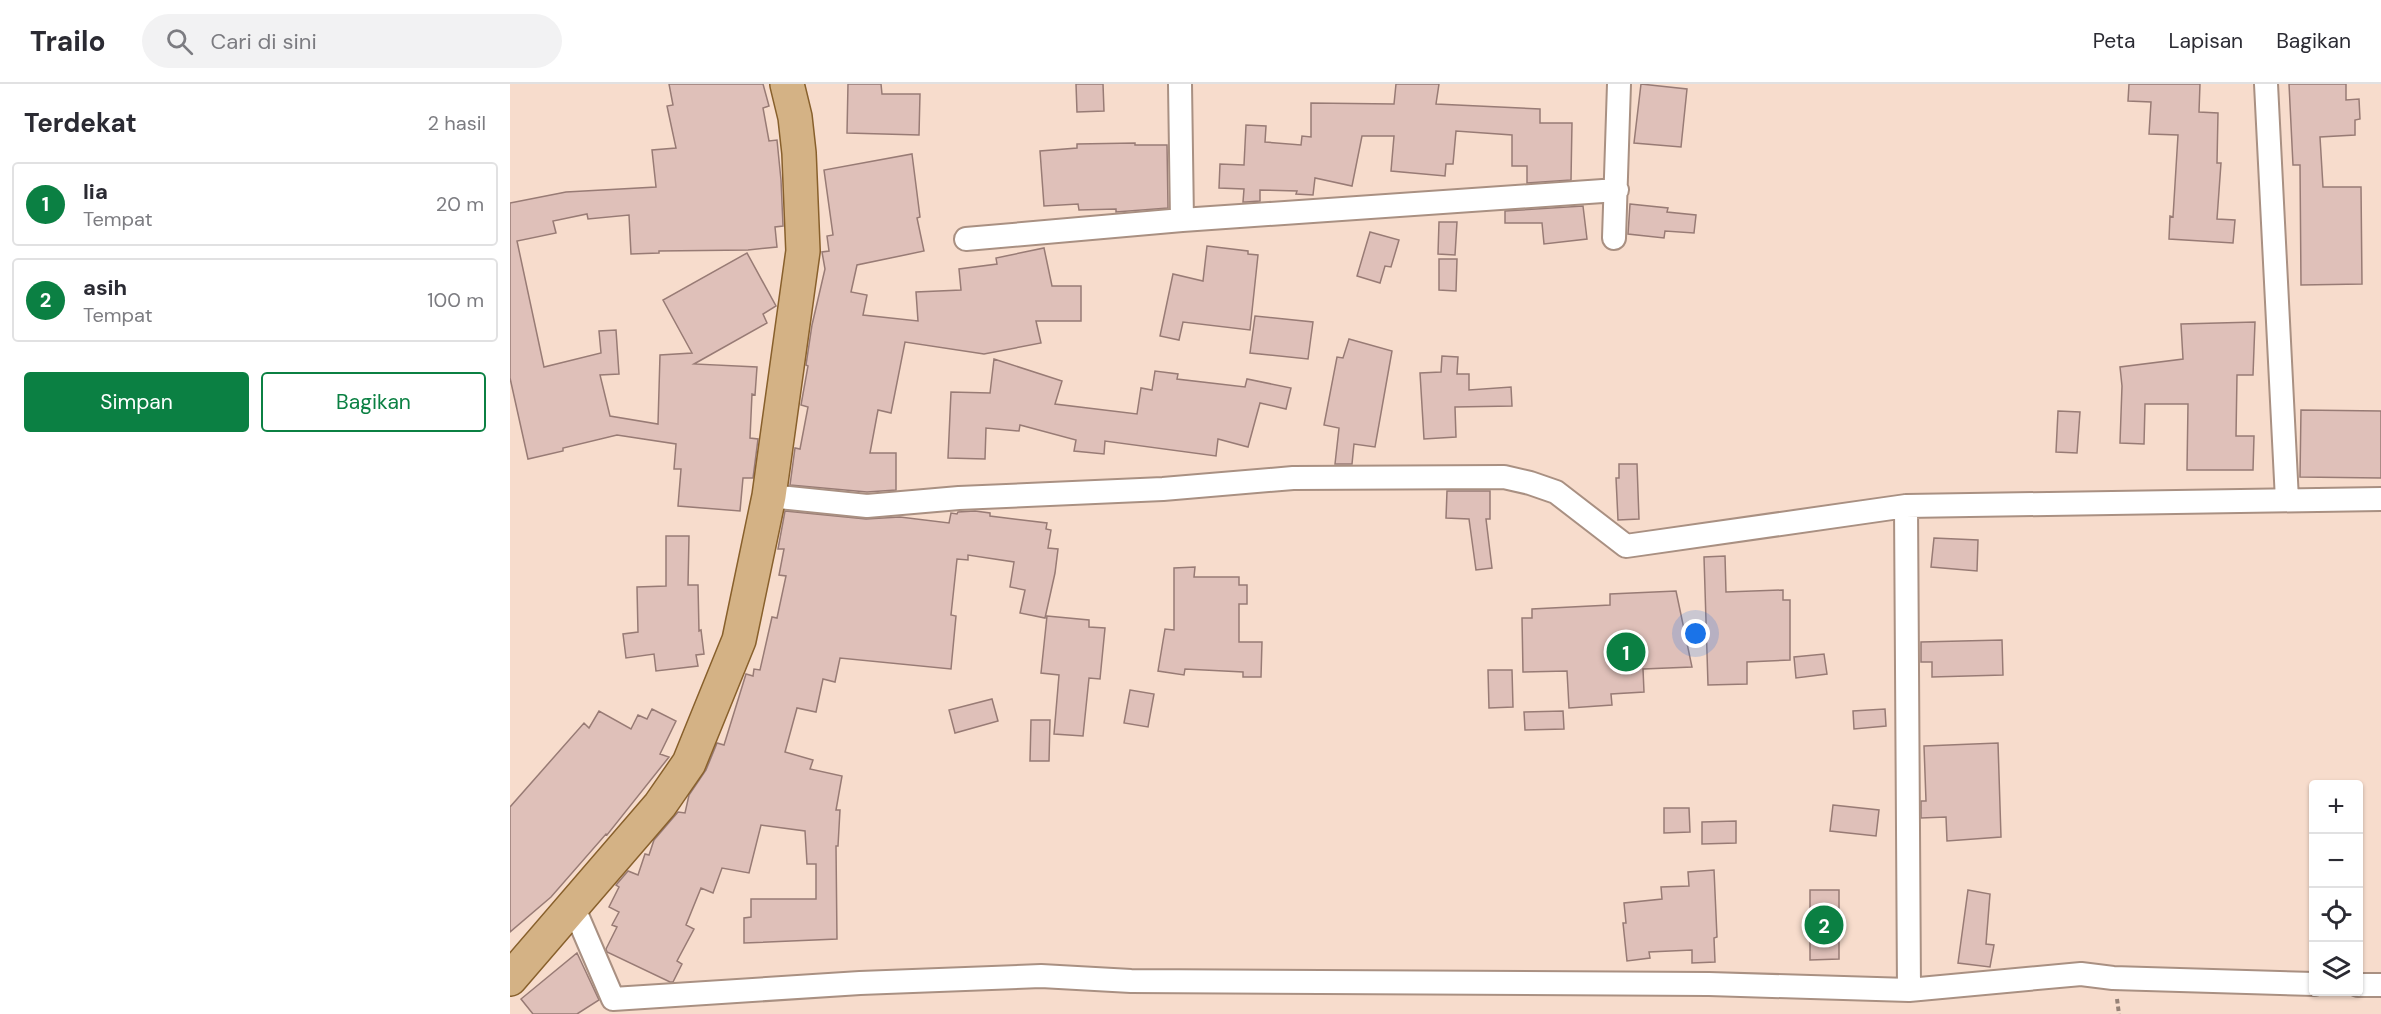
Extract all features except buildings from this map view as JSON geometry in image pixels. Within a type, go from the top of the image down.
[{"type":"main road","points":[[510,979],[660,805],[689,763],[739,640],[769,496],[803,250],[799,153],[795,117],[787,84]]},
{"type":"street","points":[[1180,84],[1182,220]]},
{"type":"street","points":[[1614,238],[1618,84]]},
{"type":"street","points":[[2266,84],[2287,500]]},
{"type":"street","points":[[966,239],[1182,220],[1617,190]]},
{"type":"street","points":[[769,496],[867,506],[959,498],[1163,489],[1293,478],[1504,477],[1556,492],[1626,546],[1906,506],[2381,499]]},
{"type":"street","points":[[1906,506],[1910,990]]},
{"type":"street","points":[[573,906],[613,1007],[860,983],[1041,976],[1131,981],[1698,984],[1910,990],[2081,974],[2114,978],[2309,984]]},
{"type":"street","points":[[2363,985],[2381,985]]},
{"type":"place","name":"lia","points":[[1626,652]]},
{"type":"place","name":"asih","points":[[1824,925]]}]
